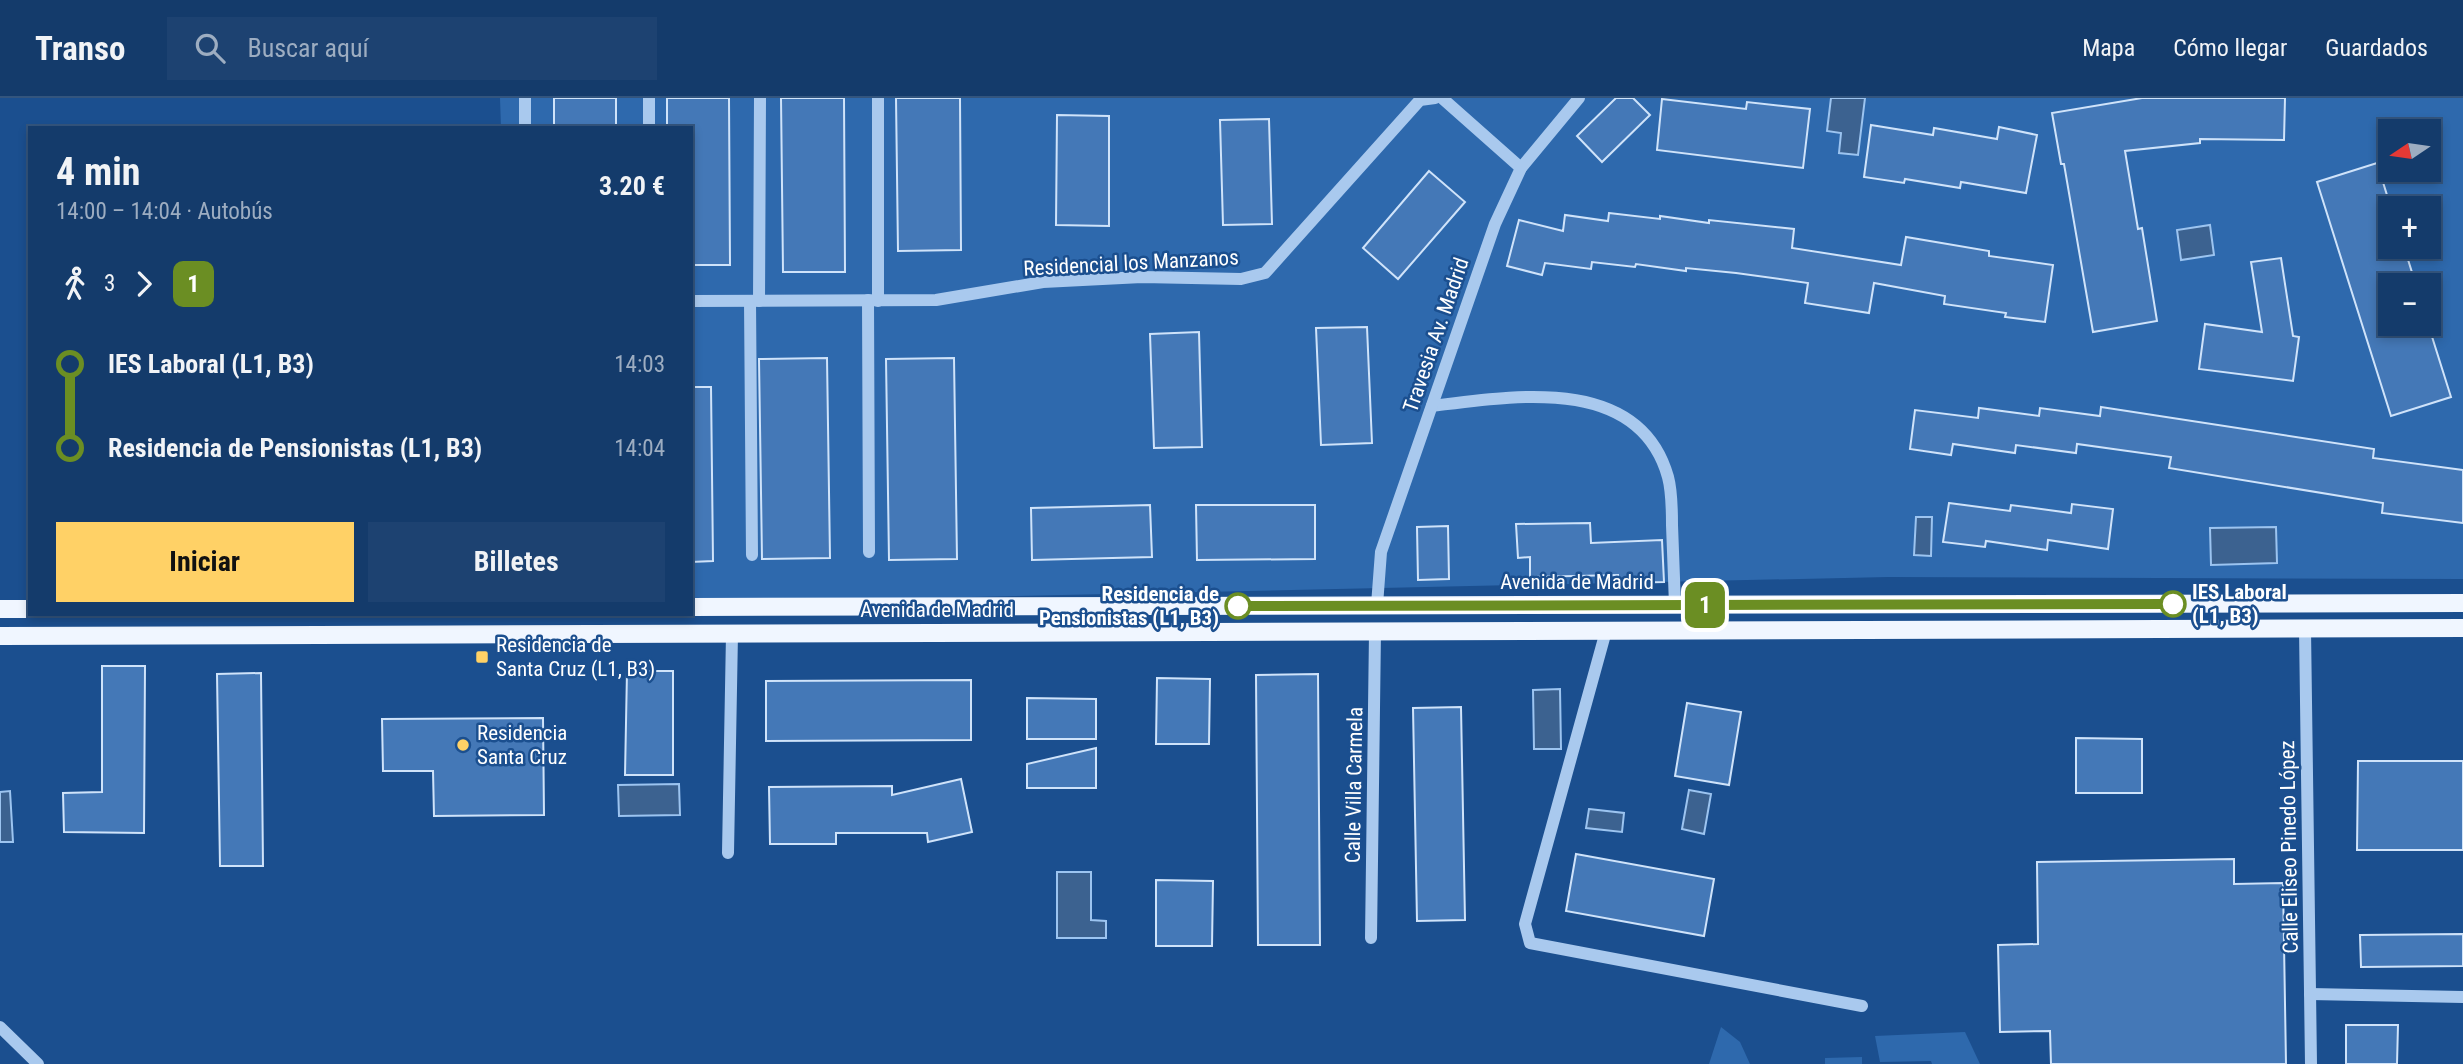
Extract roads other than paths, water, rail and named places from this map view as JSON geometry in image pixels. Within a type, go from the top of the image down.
[{"type":"main road","name":"Avenida de Madrid","points":[[693,607],[2463,603]]},
{"type":"main road","points":[[0,609],[28,609]]},
{"type":"main road","name":"Avenida de Madrid","points":[[0,636],[2463,628]]},
{"type":"street","points":[[525,98],[525,126]]},
{"type":"street","points":[[649,98],[649,126]]},
{"type":"street","points":[[752,555],[754,301],[760,98]]},
{"type":"street","points":[[869,552],[878,98]]},
{"type":"street","name":"Residencial los Manzanos","points":[[693,302],[936,300],[1043,282],[1142,277],[1241,279],[1265,273],[1420,100],[1436,98]]},
{"type":"street","points":[[1442,98],[1521,167]]},
{"type":"street","name":"Travesia Av. Madrid","points":[[1377,605],[1381,552],[1495,224],[1521,167],[1579,98]]},
{"type":"street","points":[[1432,406],[1488,400],[1578,400],[1608,407],[1628,419],[1649,439],[1668,477],[1675,605]]},
{"type":"street","name":"Calle Eliseo Pinedo López","points":[[2305,629],[2311,1064]]},
{"type":"street","points":[[1606,631],[1524,924],[1530,943],[1862,1006]]},
{"type":"street","name":"Calle Villa Carmela","points":[[1371,938],[1375,632]]},
{"type":"street","points":[[728,853],[732,634]]},
{"type":"street","points":[[2310,994],[2463,997]]},
{"type":"street","points":[[0,1027],[38,1064]]},
{"type":"place","name":"IES Laboral (L1, B3)","points":[[2173,604]]},
{"type":"place","name":"Residencia de Pensionistas (L1, B3)","points":[[1238,606]]},
{"type":"place","name":"Residencia de Santa Cruz (L1, B3)","points":[[482,657]]},
{"type":"place","name":"Residencia Santa Cruz","points":[[463,745]]}]
